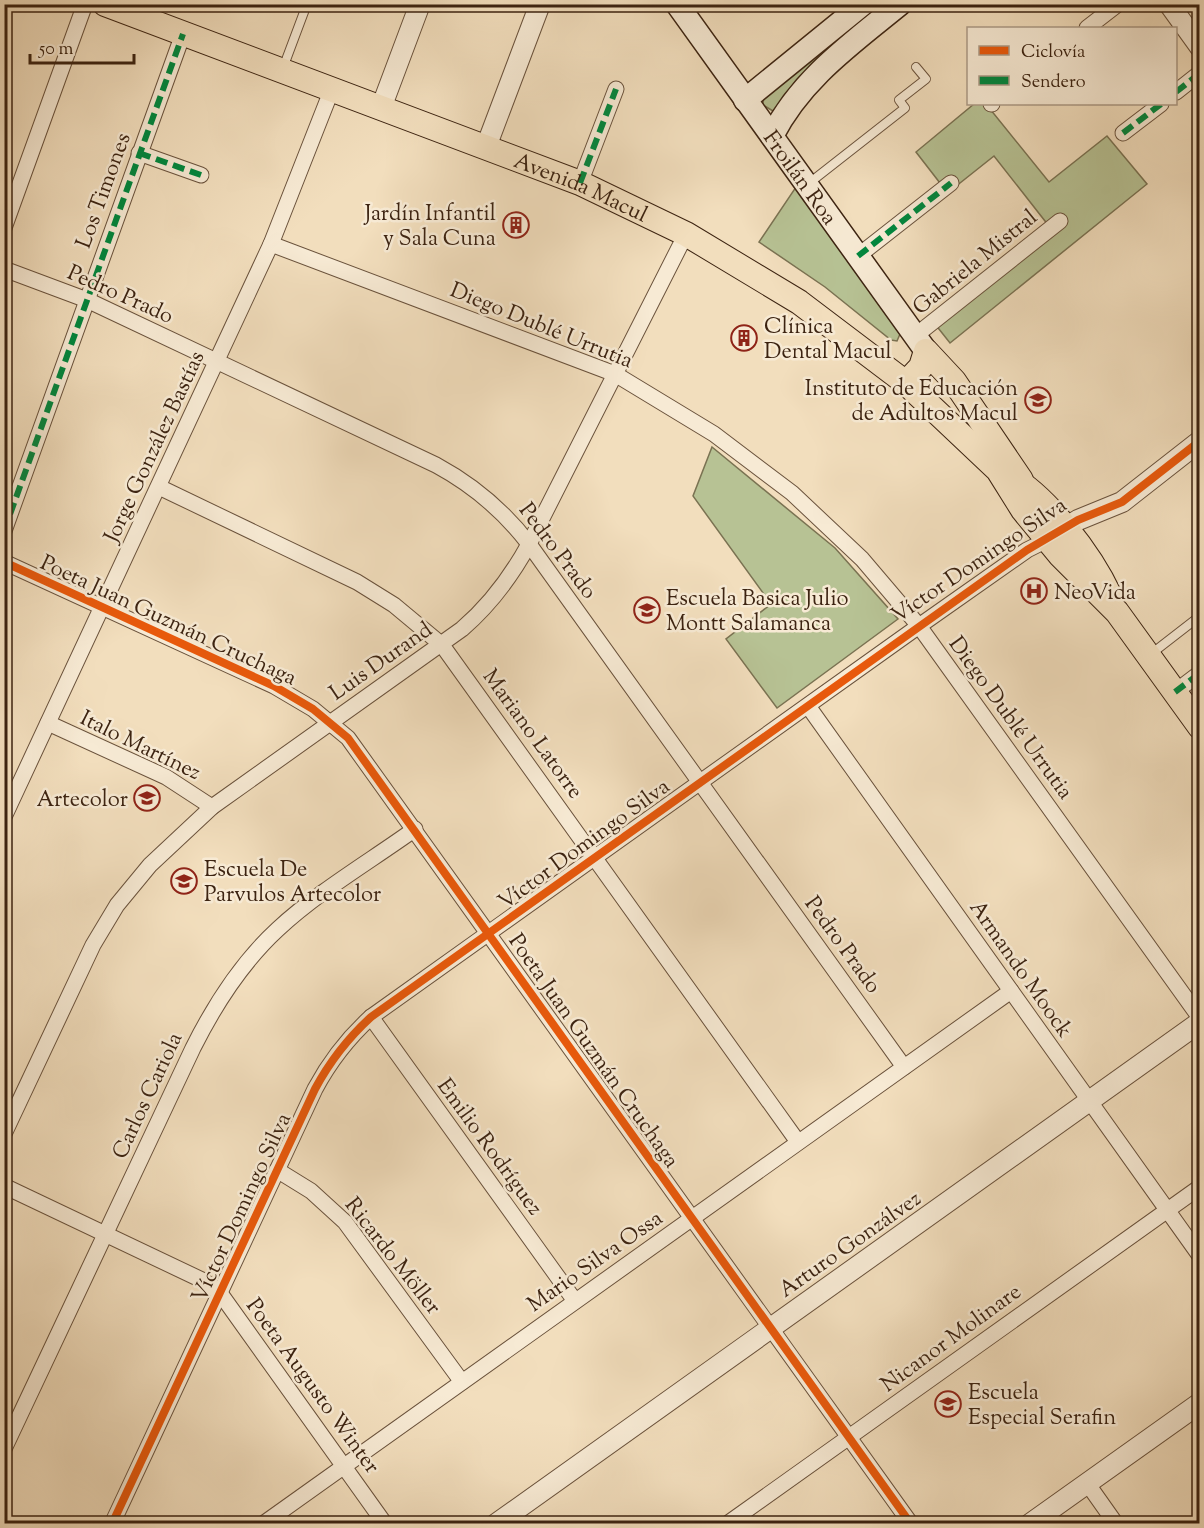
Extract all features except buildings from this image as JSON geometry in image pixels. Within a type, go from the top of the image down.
[{"type":"main road","points":[[745,100],[863,4]]},
{"type":"main road","points":[[772,136],[788,107],[808,81],[900,4]]},
{"type":"main road","name":"Avenida Macul","points":[[112,6],[580,183],[686,234],[799,302],[906,383],[998,470],[1024,485],[1094,591],[1117,612],[1200,727]]},
{"type":"main road","name":"Froilán Roa","points":[[682,6],[745,100],[921,344]]},
{"type":"main road","points":[[906,383],[921,367],[921,344]]},
{"type":"main road","points":[[921,344],[960,390],[1024,485]]},
{"type":"main road","name":"Avenida Macul","points":[[998,470],[1013,496],[1056,534]]},
{"type":"street","points":[[4,228],[85,4]]},
{"type":"street","points":[[381,108],[420,4]]},
{"type":"street","points":[[486,147],[540,4]]},
{"type":"street","points":[[1089,27],[1118,4]]},
{"type":"street","points":[[1168,4],[1198,43]]},
{"type":"street","name":"Los Timones","points":[[4,531],[183,34]]},
{"type":"street","points":[[1177,91],[1200,73]]},
{"type":"street","name":"Jorge González Bastías","points":[[4,817],[271,244],[332,89]]},
{"type":"street","points":[[580,183],[616,89]]},
{"type":"street","points":[[1124,133],[1160,105]]},
{"type":"street","points":[[139,153],[201,176]]},
{"type":"street","points":[[858,256],[951,183]]},
{"type":"street","name":"Gabriela Mistral","points":[[921,344],[1060,221]]},
{"type":"street","name":"Luis Durand","points":[[4,1134],[104,925],[150,865],[212,807],[442,645],[494,598],[530,544],[686,234]]},
{"type":"street","name":"Diego Dublé Urrutia","points":[[271,244],[615,374],[714,434],[792,493],[862,560],[919,626],[1200,1020]]},
{"type":"street","name":"Pedro Prado","points":[[4,269],[87,300],[451,473],[498,508],[530,544],[904,1067]]},
{"type":"street","name":"Víctor Domingo Silva","points":[[111,1524],[323,1074],[343,1045],[371,1017],[1027,550],[1078,519],[1122,502],[1200,441]]},
{"type":"street","name":"Mariano Latorre","points":[[159,487],[357,582],[394,604],[442,645],[798,1142]]},
{"type":"street","name":"Poeta Juan Guzmán Cruchaga","points":[[4,562],[274,686],[332,722],[357,749],[415,829],[911,1524]]},
{"type":"street","points":[[1175,692],[1200,673]]},
{"type":"street","name":"Armando Moock","points":[[808,706],[1200,1256]]},
{"type":"street","name":"Italo Martínez","points":[[48,723],[166,777],[212,807]]},
{"type":"street","name":"Carlos Cariola","points":[[4,1449],[193,1048],[234,978],[262,944],[292,916],[415,829]]},
{"type":"street","name":"Mario Silva Ossa","points":[[263,1524],[1011,991]]},
{"type":"street","name":"Emilio Rodríguez","points":[[371,1017],[575,1301]]},
{"type":"street","name":"Arturo Gonzálvez","points":[[496,1524],[1200,1020]]},
{"type":"street","name":"Ricardo Möller","points":[[277,1170],[311,1191],[345,1222],[462,1382]]},
{"type":"street","name":"Poeta Augusto Winter","points":[[4,1186],[204,1281],[220,1293],[385,1524]]},
{"type":"street","name":"Nicanor Molinare","points":[[728,1524],[1200,1187]]},
{"type":"street","points":[[1030,1524],[1200,1403]]},
{"type":"street","points":[[1087,1483],[1116,1524]]},
{"type":"lane","points":[[282,71],[307,4]]},
{"type":"lane","points":[[807,185],[905,108],[899,100],[926,79],[916,67]]},
{"type":"lane","points":[[1149,656],[1200,616]]},
{"type":"green space","points":[[873,5],[891,5],[781,106],[773,111],[763,105],[764,93]]},
{"type":"green space","points":[[973,105],[987,105],[1049,182],[1107,136],[1147,184],[950,343],[935,324],[1052,230],[994,156],[955,187],[940,183],[916,152]]},
{"type":"green space","points":[[796,187],[900,334],[897,341],[891,340],[825,287],[759,242]]},
{"type":"green space","points":[[712,447],[835,548],[898,619],[777,708],[726,639],[771,604],[693,496]]},
{"type":"marked path","points":[[115,8],[116,4]]},
{"type":"marked path","points":[[681,10],[688,4]]},
{"type":"marked path","points":[[4,531],[183,34]]},
{"type":"marked path","points":[[1177,91],[1200,73]]},
{"type":"marked path","points":[[580,183],[616,89]]},
{"type":"marked path","points":[[1123,133],[1160,105]]},
{"type":"marked path","points":[[139,153],[201,175]]},
{"type":"marked path","points":[[858,256],[951,183]]},
{"type":"marked path","points":[[1175,692],[1200,673]]},
{"type":"cycle path","points":[[112,1524],[315,1089],[333,1059],[371,1017],[1027,550],[1078,520],[1122,502],[1200,441]]},
{"type":"cycle path","points":[[4,562],[274,686],[313,709],[348,738],[911,1524]]},
{"type":"place","name":"Jardín Infantil y Sala Cuna","points":[[516,225]]},
{"type":"place","name":"Clínica Dental Macul","points":[[744,338]]},
{"type":"place","name":"Instituto de Educación de Adultos Macul","points":[[1038,400]]},
{"type":"place","name":"NeoVida","points":[[1034,591]]},
{"type":"place","name":"Escuela Basica Julio Montt Salamanca","points":[[647,610]]},
{"type":"place","name":"Artecolor","points":[[147,798]]},
{"type":"place","name":"Escuela De Parvulos Artecolor","points":[[184,881]]},
{"type":"place","name":"Escuela Especial Serafin","points":[[948,1404]]}]
